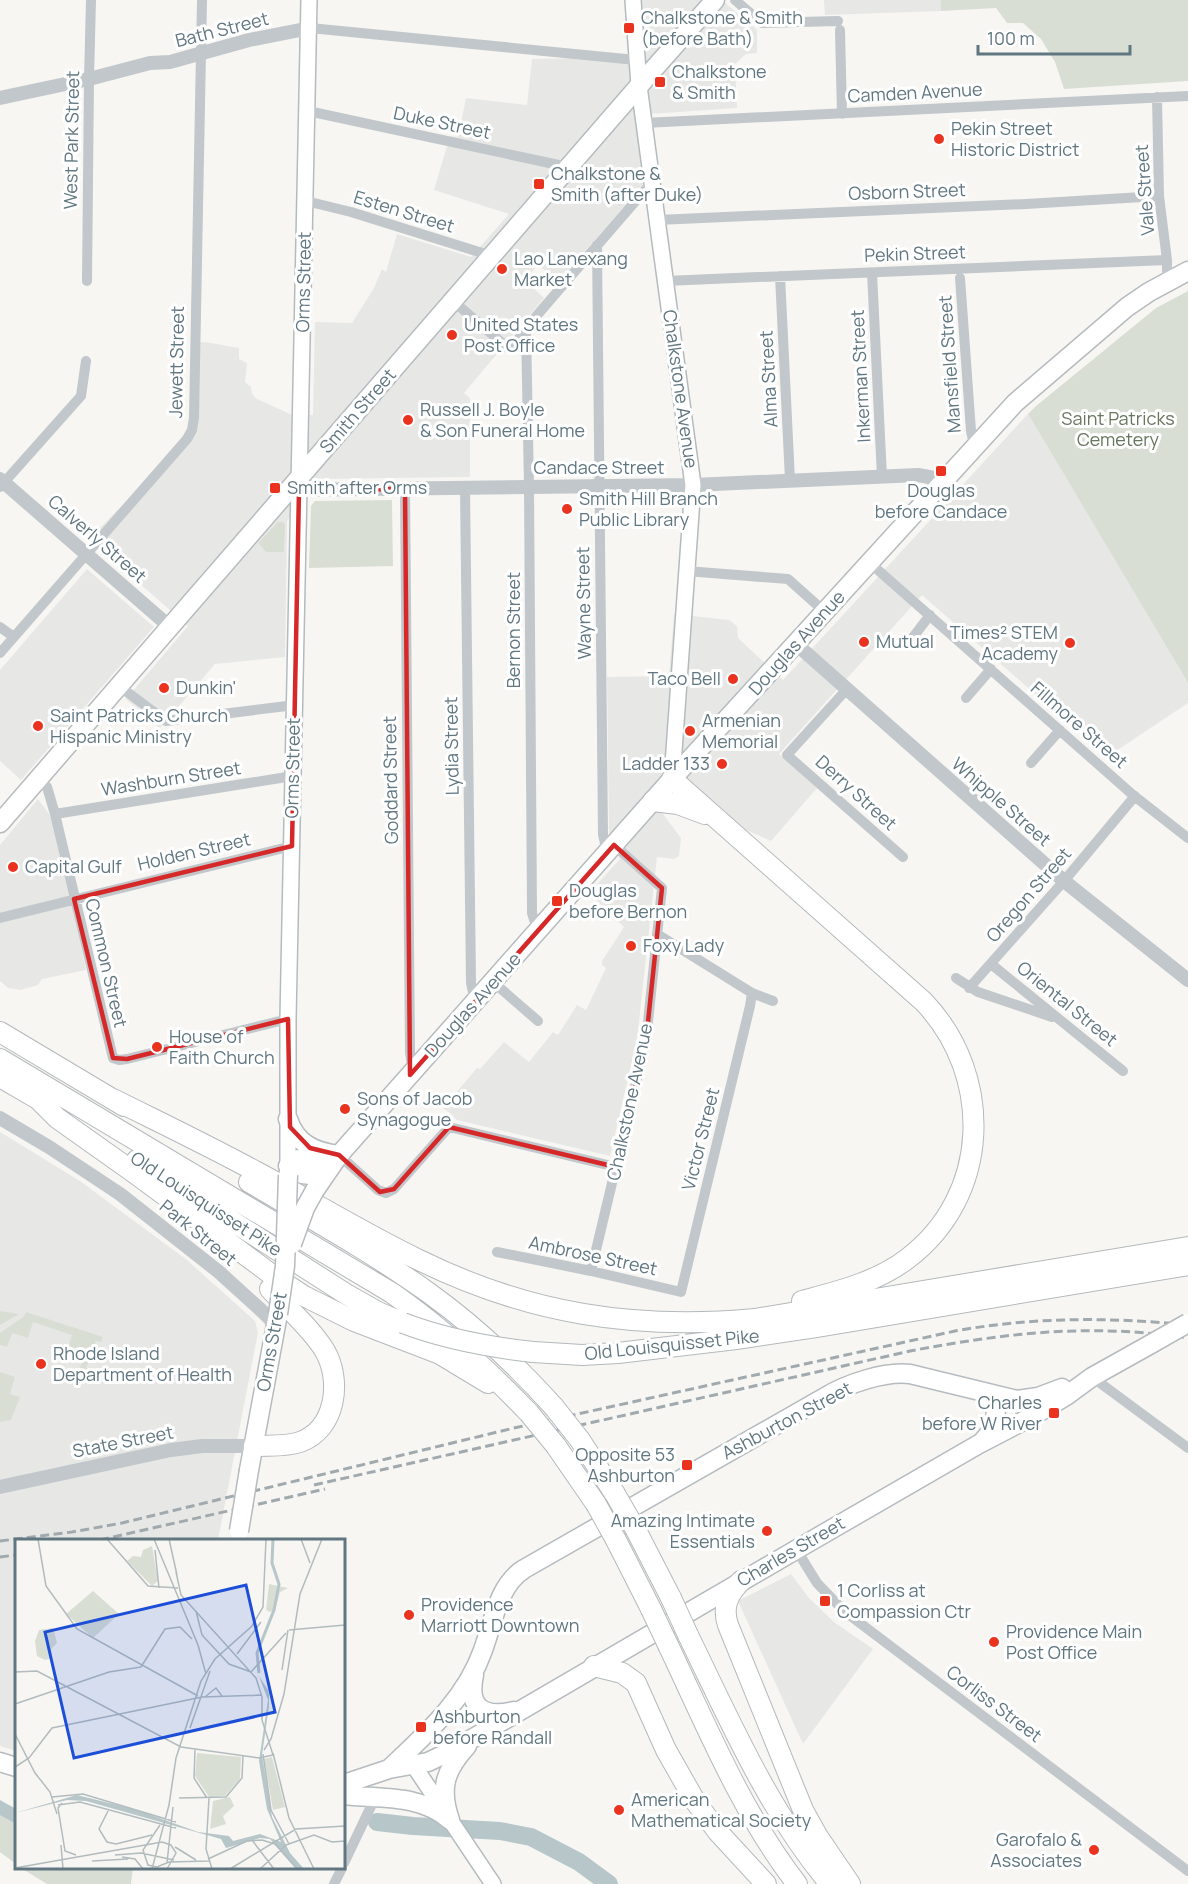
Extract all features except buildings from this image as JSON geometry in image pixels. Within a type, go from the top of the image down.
[{"type":"highway","points":[[672,779],[917,995],[941,1022],[956,1046],[969,1082],[974,1119],[968,1168],[953,1205],[930,1238],[901,1264],[867,1281],[834,1292],[700,1322]]},
{"type":"highway","points":[[653,801],[685,806],[701,812],[729,829]]},
{"type":"highway","points":[[0,1032],[366,1251],[429,1293],[487,1339],[514,1365],[554,1407],[580,1440],[615,1494],[671,1598],[735,1732],[770,1798],[799,1844],[830,1884]]},
{"type":"highway","points":[[0,1059],[392,1293],[459,1344],[490,1373],[556,1446],[596,1504],[651,1609],[747,1806],[774,1853],[797,1884]]},
{"type":"highway","points":[[0,1077],[38,1099],[57,1118],[262,1268],[304,1296],[354,1321],[447,1358],[494,1387],[528,1413]]},
{"type":"highway","name":"Old Louisquisset Pike","points":[[38,1099],[378,1312],[429,1332],[471,1343],[533,1352],[618,1353],[745,1338],[1188,1264]]},
{"type":"highway","name":"Old Louisquisset Pike","points":[[113,1100],[257,1172],[398,1250],[472,1283],[538,1305],[582,1315],[646,1322],[755,1319],[1188,1247]]},
{"type":"highway","points":[[216,1233],[309,1330],[325,1352],[332,1369],[334,1387],[332,1406],[324,1422],[314,1434],[293,1444],[254,1446]]},
{"type":"highway","points":[[741,1581],[726,1603],[725,1612],[728,1625],[803,1810],[818,1837],[850,1884]]},
{"type":"highway","points":[[594,1666],[622,1673],[636,1683],[666,1750],[695,1801],[718,1832],[766,1884]]},
{"type":"main road","name":"Orms Street","points":[[237,1537],[285,1266],[295,705],[296,486],[306,201],[309,0]]},
{"type":"main road","name":"Chalkstone Avenue","points":[[633,0],[639,86],[693,485],[672,779]]},
{"type":"main road","name":"Smith Street","points":[[0,823],[296,486],[568,167],[715,0]]},
{"type":"main road","name":"Douglas Avenue","points":[[285,1266],[302,1215],[335,1160],[672,779],[1028,391],[1127,307],[1167,281],[1188,271]]},
{"type":"main road","points":[[288,1119],[293,1132],[304,1144],[335,1160]]},
{"type":"main road","points":[[288,1171],[299,1160],[335,1160]]},
{"type":"main road","name":"Charles Street","points":[[345,1784],[389,1769],[410,1759],[428,1762],[476,1737],[796,1549],[979,1444],[1045,1409],[1092,1377],[1188,1323]]},
{"type":"main road","name":"Ashburton Street","points":[[477,1665],[501,1598],[514,1576],[839,1389],[861,1382],[910,1374],[1010,1399],[1033,1399],[1092,1377]]},
{"type":"main road","points":[[979,1444],[992,1428],[996,1413],[994,1403],[985,1393]]},
{"type":"main road","points":[[477,1665],[472,1692],[475,1703],[480,1709],[494,1714],[524,1708]]},
{"type":"main road","points":[[477,1665],[452,1705],[410,1759],[493,1884]]},
{"type":"main road","points":[[450,1820],[444,1797],[446,1780],[453,1763],[476,1737]]},
{"type":"main road","points":[[0,1762],[15,1767]]},
{"type":"main road","points":[[345,1795],[426,1804],[450,1820]]},
{"type":"street","name":"West Park Street","points":[[87,281],[92,0]]},
{"type":"street","name":"Jewett Street","points":[[0,653],[187,439],[192,430],[202,0]]},
{"type":"street","points":[[735,0],[762,23],[839,25],[842,114]]},
{"type":"street","name":"Bath Street","points":[[0,98],[150,63],[170,62],[249,40],[310,28],[636,60]]},
{"type":"street","name":"Camden Avenue","points":[[644,123],[1188,96]]},
{"type":"street","name":"Vale Street","points":[[1157,97],[1159,196],[1167,260],[1167,281]]},
{"type":"street","name":"Duke Street","points":[[308,111],[568,167]]},
{"type":"street","points":[[453,301],[508,348],[526,330],[652,182]]},
{"type":"street","name":"Osborn Street","points":[[657,220],[1159,196]]},
{"type":"street","name":"Esten Street","points":[[306,201],[351,212],[492,256]]},
{"type":"street","name":"Wayne Street","points":[[597,246],[603,835],[605,843],[612,848]]},
{"type":"street","name":"Pekin Street","points":[[665,281],[1167,260]]},
{"type":"street","name":"Inkerman Street","points":[[872,273],[882,477]]},
{"type":"street","name":"Alma Street","points":[[780,276],[790,480]]},
{"type":"street","name":"Mansfield Street","points":[[960,278],[970,426],[975,448]]},
{"type":"street","name":"Bernon Street","points":[[526,330],[532,913],[538,932]]},
{"type":"street","points":[[1,483],[81,396],[86,361]]},
{"type":"street","name":"Candace Street","points":[[296,486],[405,489],[599,487],[923,476],[945,480]]},
{"type":"street","name":"Calverly Street","points":[[1,483],[170,627]]},
{"type":"street","name":"Lydia Street","points":[[465,488],[471,983],[475,1002]]},
{"type":"street","name":"Goddard Street","points":[[405,489],[410,1053],[413,1071]]},
{"type":"street","name":"Fillmore Street","points":[[870,562],[1135,796],[1188,838]]},
{"type":"street","points":[[686,571],[788,579],[825,612]]},
{"type":"street","points":[[907,645],[930,615]]},
{"type":"street","points":[[0,627],[14,637]]},
{"type":"street","name":"Whipple Street","points":[[796,644],[1064,881],[1188,980]]},
{"type":"street","points":[[966,698],[991,669]]},
{"type":"street","points":[[119,686],[166,721],[295,705]]},
{"type":"street","name":"Derry Street","points":[[847,689],[787,755],[903,857]]},
{"type":"street","points":[[1031,763],[1060,730]]},
{"type":"street","name":"Washburn Street","points":[[55,814],[293,776]]},
{"type":"street","name":"Common Street","points":[[39,778],[47,787],[55,814],[113,1058],[127,1059],[288,1019]]},
{"type":"street","name":"Oregon Street","points":[[969,988],[1064,881],[1135,796]]},
{"type":"street","name":"Holden Street","points":[[0,918],[292,846]]},
{"type":"street","name":"Chalkstone Avenue","points":[[591,1271],[646,1041],[662,888],[612,848]]},
{"type":"street","points":[[657,934],[752,993],[772,1001]]},
{"type":"street","name":"Oriental Street","points":[[991,963],[1123,1071]]},
{"type":"street","points":[[956,978],[978,992],[1059,1019]]},
{"type":"street","points":[[493,982],[538,1021]]},
{"type":"street","name":"Victor Street","points":[[681,1292],[752,993]]},
{"type":"street","name":"Park Street","points":[[0,1118],[120,1194],[219,1272],[263,1312],[277,1320]]},
{"type":"street","points":[[335,1160],[378,1190],[386,1193],[394,1189],[449,1127],[616,1167]]},
{"type":"street","name":"Ambrose Street","points":[[497,1252],[681,1292]]},
{"type":"street","points":[[1092,1377],[1188,1448]]},
{"type":"street","name":"State Street","points":[[0,1487],[171,1449],[202,1446],[254,1446]]},
{"type":"street","name":"Corliss Street","points":[[796,1549],[817,1583],[849,1616],[1188,1871]]},
{"type":"street","points":[[345,1861],[375,1798]]},
{"type":"street","points":[[334,1884],[341,1869]]},
{"type":"highlighted area","points":[[405,489],[410,1075],[614,845],[662,888],[646,1041],[616,1167],[449,1127],[394,1189],[380,1192],[339,1155],[310,1148],[290,1127],[288,1019],[127,1059],[113,1058],[74,899],[292,846],[299,490]]},
{"type":"shaded area","points":[[629,0],[722,0],[757,30],[757,53],[746,54],[735,64],[737,108],[635,115],[643,184],[559,282],[538,265],[525,280],[544,298],[464,393],[470,398],[470,477],[318,479],[287,521],[285,657],[215,664],[160,728],[126,699],[188,626],[89,539],[156,471],[190,431],[194,343],[205,342],[239,348],[239,359],[247,363],[245,382],[251,387],[252,394],[257,399],[290,414],[313,415],[315,322],[352,323],[374,288],[382,269],[386,272],[397,234],[471,257],[509,214],[434,190],[450,136],[458,137],[466,98],[527,105],[532,59],[630,57]]},
{"type":"shaded area","points":[[824,0],[941,0],[941,11],[825,15]]},
{"type":"shaded area","points":[[1028,414],[1188,683],[1188,703],[1107,757],[922,595],[779,754],[817,788],[771,841],[744,829],[691,783],[663,814],[681,838],[679,856],[674,859],[657,857],[637,1040],[610,1156],[457,1120],[443,1108],[477,1068],[480,1069],[504,1042],[529,1062],[553,1032],[558,1035],[577,1005],[586,1010],[606,968],[602,965],[602,961],[624,927],[589,893],[620,859],[609,832],[607,677],[669,676],[674,614],[729,620],[737,626],[738,638],[783,680]]},
{"type":"shaded area","points":[[87,569],[154,627],[21,780],[0,761],[0,670]]},
{"type":"shaded area","points":[[38,799],[52,818],[86,970],[42,979],[38,985],[20,990],[8,988],[0,981],[0,845]]},
{"type":"shaded area","points":[[0,1132],[80,1181],[187,1260],[255,1321],[258,1332],[218,1539],[15,1539],[15,1751],[0,1746]]},
{"type":"shaded area","points":[[791,1574],[809,1598],[834,1622],[873,1649],[803,1744],[738,1601]]},
{"type":"shaded area","points":[[0,1800],[15,1808],[15,1823],[0,1815]]},
{"type":"green space","points":[[941,0],[1188,0],[1188,81],[1064,89],[1055,62],[1041,39],[1023,23],[1007,23],[996,8],[941,11]]},
{"type":"green space","name":"Saint Patricks Cemetery","points":[[1188,291],[1188,683],[1028,414],[1156,308]]},
{"type":"green space","points":[[392,500],[393,566],[309,568],[311,506],[315,501]]},
{"type":"green space","points":[[278,522],[283,522],[285,525],[284,552],[266,552],[258,543]]},
{"type":"green space","points":[[0,1311],[19,1314],[0,1325]]},
{"type":"green space","points":[[26,1312],[103,1337],[101,1342],[96,1341],[84,1374],[78,1373],[84,1357],[67,1351],[72,1335],[33,1322],[28,1338],[12,1333],[7,1347],[0,1345],[0,1333],[23,1317]]},
{"type":"green space","points":[[0,1372],[15,1377],[10,1394],[20,1397],[11,1420],[0,1422]]},
{"type":"green space","points":[[0,1813],[15,1820],[15,1863],[0,1852]]},
{"type":"green space","points":[[23,1869],[133,1869],[131,1884],[47,1884]]},
{"type":"waterway","points":[[377,1822],[500,1831],[531,1837],[579,1862],[609,1884]]},
{"type":"railway","points":[[16,1539],[122,1523],[514,1428],[955,1331],[1013,1323],[1072,1320],[1188,1325]]},
{"type":"railway","points":[[314,1485],[910,1351],[980,1339],[1082,1331],[1117,1331],[1188,1338]]},
{"type":"railway","points":[[104,1539],[325,1489]]},
{"type":"railway","points":[[0,1541],[15,1539]]},
{"type":"railway","points":[[0,1557],[15,1555]]},
{"type":"place","name":"Chalkstone & Smith (before Bath)","points":[[629,28]]},
{"type":"place","name":"Chalkstone & Smith","points":[[660,82]]},
{"type":"place","name":"Pekin Street Historic District","points":[[939,139]]},
{"type":"place","name":"Chalkstone & Smith (after Duke)","points":[[539,184]]},
{"type":"place","name":"Lao Lanexang Market","points":[[502,269]]},
{"type":"place","name":"United States Post Office","points":[[452,335]]},
{"type":"place","name":"Russell J. Boyle & Son Funeral Home","points":[[408,420]]},
{"type":"place","name":"Douglas before Candace","points":[[941,471]]},
{"type":"place","name":"Smith after Orms","points":[[275,488]]},
{"type":"place","name":"Smith Hill Branch Public Library","points":[[567,509]]},
{"type":"place","name":"Mutual","points":[[864,642]]},
{"type":"place","name":"Times² STEM Academy","points":[[1070,643]]},
{"type":"place","name":"Taco Bell","points":[[733,679]]},
{"type":"place","name":"Dunkin'","points":[[164,688]]},
{"type":"place","name":"Saint Patricks Church Hispanic Ministry","points":[[38,726]]},
{"type":"place","name":"Armenian Memorial","points":[[690,731]]},
{"type":"place","name":"Ladder 133","points":[[722,764]]},
{"type":"place","name":"Capital Gulf","points":[[13,867]]},
{"type":"place","name":"Douglas before Bernon","points":[[557,901]]},
{"type":"place","name":"Foxy Lady","points":[[631,946]]},
{"type":"place","name":"House of Faith Church","points":[[157,1047]]},
{"type":"place","name":"Sons of Jacob Synagogue","points":[[345,1109]]},
{"type":"place","name":"Rhode Island Department of Health","points":[[41,1364]]},
{"type":"place","name":"Charles before W River","points":[[1054,1413]]},
{"type":"place","name":"Opposite 53 Ashburton","points":[[687,1465]]},
{"type":"place","name":"Amazing Intimate Essentials","points":[[767,1531]]},
{"type":"place","name":"1 Corliss at Compassion Ctr","points":[[825,1601]]},
{"type":"place","name":"Providence Marriott Downtown","points":[[409,1615]]},
{"type":"place","name":"Providence Main Post Office","points":[[994,1642]]},
{"type":"place","name":"Ashburton before Randall","points":[[421,1727]]},
{"type":"place","name":"American Mathematical Society","points":[[619,1810]]},
{"type":"place","name":"Garofalo & Associates","points":[[1094,1850]]}]
